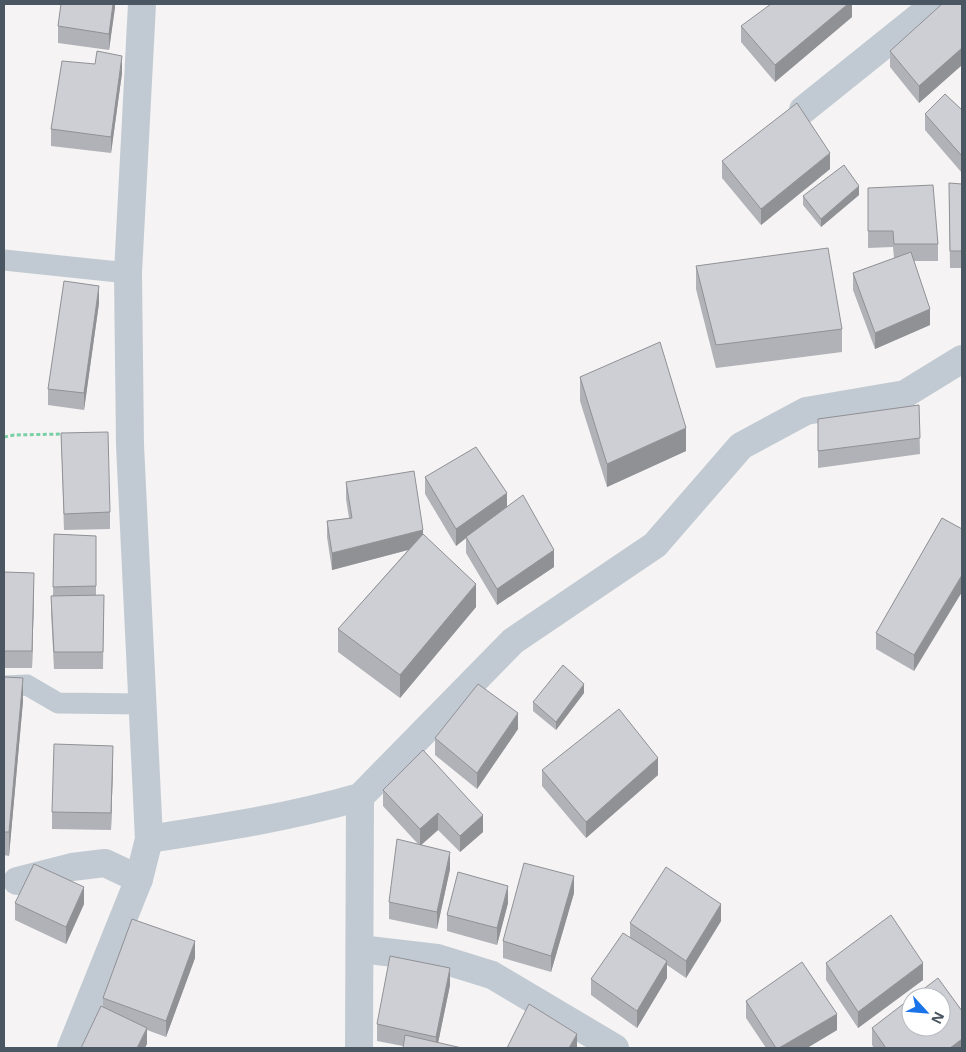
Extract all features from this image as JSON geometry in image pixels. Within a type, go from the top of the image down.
[{"type":"street","points":[[71,1048],[139,879],[149,839],[130,446],[128,273],[142,4]]},
{"type":"street","points":[[803,110],[935,4]]},
{"type":"street","points":[[149,839],[220,828],[331,806],[360,798],[513,641],[655,545],[741,446],[806,411],[905,394],[962,359]]},
{"type":"street","points":[[359,1048],[360,798]]},
{"type":"street","points":[[17,881],[72,867],[105,863],[139,879]]},
{"type":"street","points":[[360,949],[437,958],[492,975],[615,1048]]},
{"type":"lane","points":[[4,260],[128,273]]},
{"type":"lane","points":[[4,686],[27,685],[58,703],[143,704]]},
{"type":"path","points":[[4,437],[69,435]]},
{"type":"building","points":[[61,4],[113,4],[109,34],[58,26]]},
{"type":"building","points":[[771,4],[848,4],[775,65],[741,26]]},
{"type":"building","points":[[942,4],[962,4],[962,48],[919,86],[890,51]]},
{"type":"building","points":[[97,51],[122,56],[111,137],[51,129],[62,61],[95,64]]},
{"type":"building","points":[[945,94],[962,110],[962,156],[925,114]]},
{"type":"building","points":[[797,103],[830,153],[761,209],[722,161]]},
{"type":"building","points":[[844,165],[859,186],[821,219],[803,196]]},
{"type":"building","points":[[949,183],[962,184],[962,251],[950,251]]},
{"type":"building","points":[[933,185],[938,244],[894,244],[893,231],[868,231],[868,188]]},
{"type":"building","points":[[828,248],[842,329],[716,345],[696,266]]},
{"type":"building","points":[[911,252],[930,309],[875,333],[853,273]]},
{"type":"building","points":[[64,281],[99,286],[84,393],[48,389]]},
{"type":"building","points":[[660,342],[686,428],[607,464],[580,377]]},
{"type":"building","points":[[919,405],[920,438],[818,451],[818,419]]},
{"type":"building","points":[[108,432],[110,512],[64,514],[61,433]]},
{"type":"building","points":[[476,447],[507,493],[456,529],[425,477]]},
{"type":"building","points":[[414,471],[423,530],[332,553],[327,521],[352,518],[346,482]]},
{"type":"building","points":[[523,495],[554,550],[497,589],[466,537]]},
{"type":"building","points":[[942,518],[962,529],[962,575],[914,655],[876,633]]},
{"type":"building","points":[[54,534],[96,536],[96,586],[53,587]]},
{"type":"building","points":[[423,534],[476,584],[400,675],[338,629]]},
{"type":"building","points":[[4,572],[34,573],[32,651],[4,651]]},
{"type":"building","points":[[104,595],[103,652],[54,652],[51,596]]},
{"type":"building","points":[[563,665],[584,684],[556,722],[533,702]]},
{"type":"building","points":[[4,677],[23,678],[9,832],[4,832]]},
{"type":"building","points":[[478,684],[518,713],[477,773],[435,738]]},
{"type":"building","points":[[619,709],[658,758],[586,822],[542,770]]},
{"type":"building","points":[[54,744],[113,746],[111,813],[52,812]]},
{"type":"building","points":[[423,750],[483,815],[460,836],[438,813],[420,829],[383,790]]},
{"type":"building","points":[[397,839],[450,852],[437,912],[389,902]]},
{"type":"building","points":[[524,863],[574,876],[551,956],[503,941]]},
{"type":"building","points":[[34,864],[84,887],[66,927],[15,903]]},
{"type":"building","points":[[666,867],[721,904],[686,961],[630,923]]},
{"type":"building","points":[[458,872],[508,886],[497,928],[447,915]]},
{"type":"building","points":[[891,915],[923,963],[858,1012],[826,963]]},
{"type":"building","points":[[132,919],[195,941],[166,1021],[103,998]]},
{"type":"building","points":[[623,933],[667,961],[637,1011],[591,979]]},
{"type":"building","points":[[390,956],[450,968],[436,1037],[377,1024]]},
{"type":"building","points":[[802,962],[837,1014],[776,1048],[746,1001]]},
{"type":"building","points":[[938,978],[945,987],[926,987]]},
{"type":"building","points":[[951,996],[962,1011],[962,1039],[950,1048],[886,1048],[872,1028],[901,1006],[901,1037],[951,1037]]},
{"type":"building","points":[[529,1004],[577,1034],[569,1048],[507,1048]]},
{"type":"building","points":[[101,1006],[147,1028],[137,1048],[81,1048]]},
{"type":"building","points":[[405,1035],[462,1048],[403,1048]]}]
